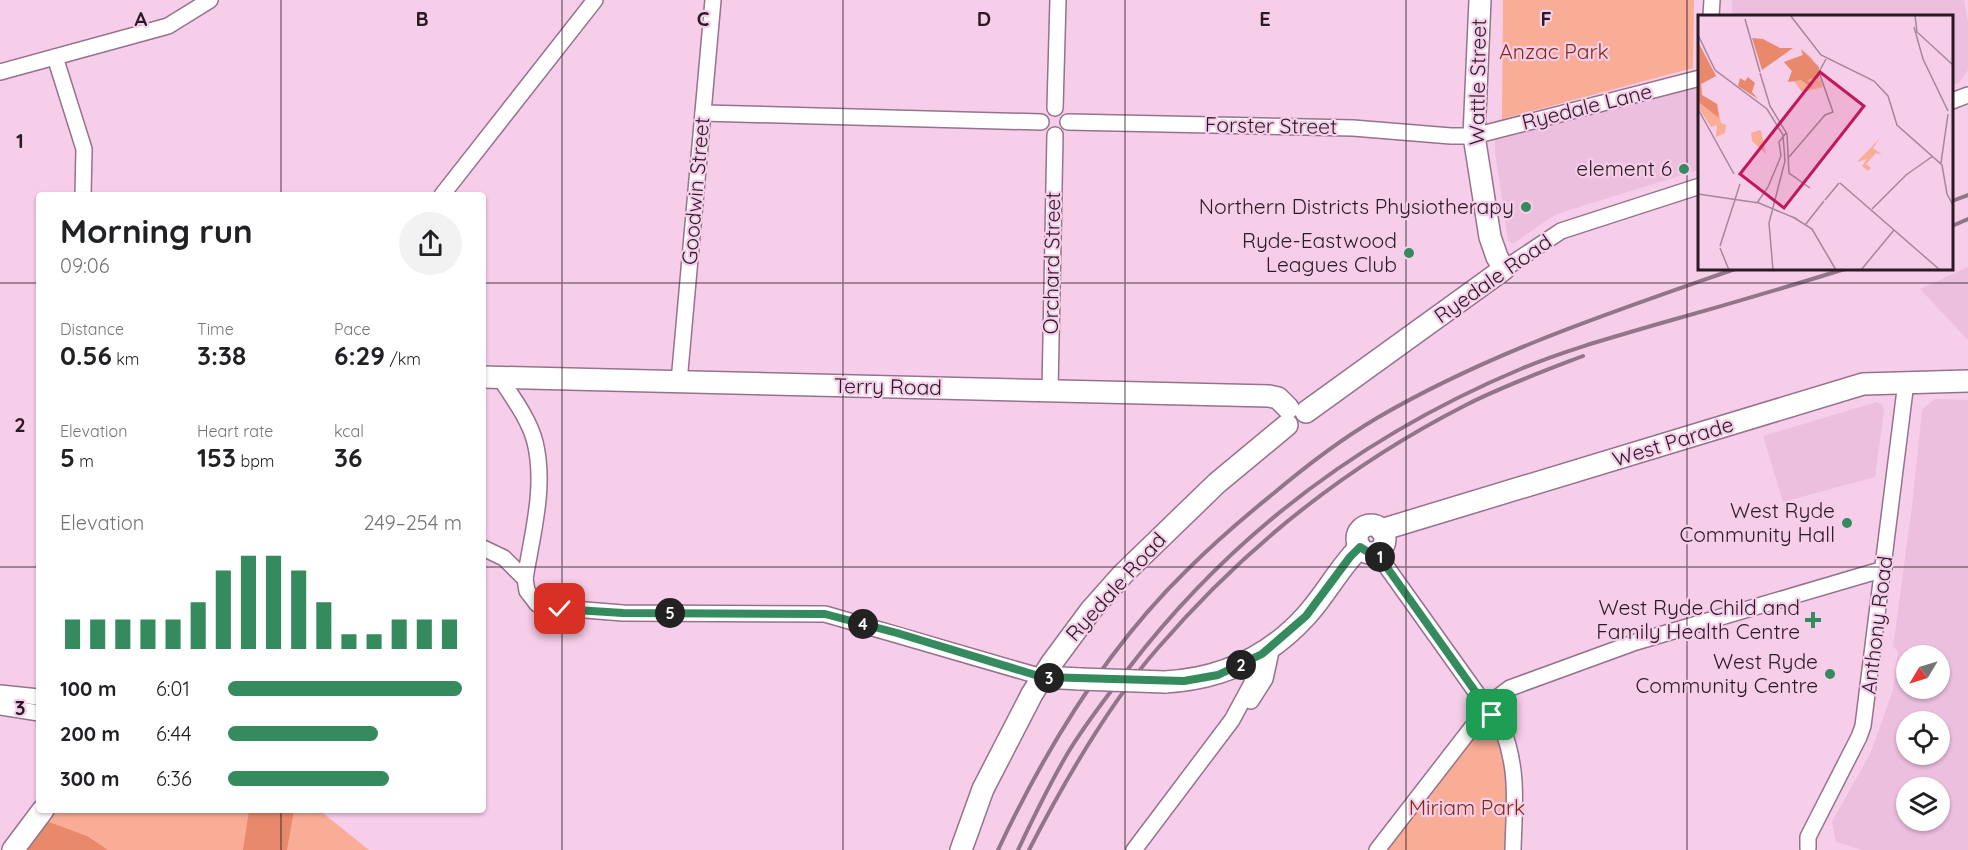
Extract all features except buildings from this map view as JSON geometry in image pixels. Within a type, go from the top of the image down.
[{"type":"street","points":[[0,72],[168,26],[185,6],[210,0]]},
{"type":"street","points":[[444,192],[595,0]]},
{"type":"street","name":"Goodwin Street","points":[[679,382],[713,0]]},
{"type":"street","points":[[1055,108],[1058,0]]},
{"type":"street","name":"Wattle Street","points":[[1480,0],[1474,136],[1490,237],[1497,257],[1504,268]]},
{"type":"street","points":[[1711,15],[1712,0]]},
{"type":"street","points":[[55,57],[84,149],[83,192]]},
{"type":"street","name":"Ryedale Lane","points":[[1474,136],[1698,79]]},
{"type":"street","points":[[1953,101],[1968,95]]},
{"type":"street","points":[[1041,122],[1046,112],[1055,108]]},
{"type":"street","points":[[1041,122],[1045,131],[1055,135],[1065,131],[1068,122],[1065,114],[1055,108]]},
{"type":"street","points":[[703,113],[1041,122]]},
{"type":"street","name":"Forster Street","points":[[1068,122],[1353,128],[1474,136]]},
{"type":"street","name":"Orchard Street","points":[[1050,391],[1055,135]]},
{"type":"street","name":"Ryedale Road","points":[[961,850],[983,789],[1042,677],[1097,603],[1156,541],[1217,483],[1294,415],[1504,268],[1561,231],[1698,187]]},
{"type":"street","points":[[491,377],[522,411],[535,442],[540,489],[525,579],[527,591],[537,604],[560,609],[623,613],[825,614],[897,633],[1042,677],[1165,682],[1195,680],[1218,675],[1261,654],[1306,616],[1350,557],[1368,549],[1503,730],[1512,755],[1515,786],[1513,850]]},
{"type":"street","name":"Terry Road","points":[[491,377],[1269,396],[1278,398],[1294,415]]},
{"type":"street","name":"West Parade","points":[[1368,549],[1357,538],[1361,529],[1370,525],[1377,526],[1381,530],[1863,384],[1968,381]]},
{"type":"street","name":"Anthony Road","points":[[1807,849],[1808,837],[1863,726],[1906,382]]},
{"type":"street","points":[[486,549],[504,558],[525,579]]},
{"type":"street","points":[[1377,850],[1485,707],[1510,688],[1635,642],[1884,569]]},
{"type":"street","points":[[1066,644],[1072,664],[1080,679]]},
{"type":"street","points":[[1134,850],[1232,720],[1260,690],[1268,669],[1261,654]]},
{"type":"street","points":[[1232,720],[1252,683],[1261,654]]},
{"type":"street","points":[[0,693],[36,697]]},
{"type":"street","points":[[0,707],[36,713]]},
{"type":"street","points":[[13,850],[41,813]]},
{"type":"shaded area","points":[[1732,0],[1964,0],[1968,22],[1968,70],[1959,83],[1953,85],[1953,15],[1732,15]]},
{"type":"shaded area","points":[[1698,85],[1698,170],[1553,216],[1513,244],[1508,241],[1495,139]]},
{"type":"shaded area","points":[[1968,267],[1968,340],[1920,289]]},
{"type":"shaded area","points":[[1935,399],[1968,400],[1968,850],[1863,850],[1836,842],[1832,822],[1871,752],[1893,690],[1896,667],[1896,699],[1950,699],[1950,645],[1896,645],[1896,649],[1893,647],[1922,410]]},
{"type":"shaded area","points":[[1877,402],[1882,405],[1884,411],[1875,477],[1783,502],[1763,436]]},
{"type":"shaded area","points":[[249,813],[293,813],[287,850],[243,850]]},
{"type":"shaded area","points":[[46,821],[87,836],[108,850],[27,850]]},
{"type":"green space","name":"Anzac Park","points":[[1503,0],[1694,0],[1693,68],[1502,119]]},
{"type":"green space","name":"Miriam Park","points":[[1486,720],[1502,750],[1505,766],[1508,800],[1506,850],[1383,850]]},
{"type":"green space","points":[[53,813],[323,813],[369,850],[27,850]]},
{"type":"railway","points":[[1953,201],[1968,195]]},
{"type":"railway","points":[[1953,226],[1968,219]]},
{"type":"railway","points":[[998,850],[1057,738],[1129,633],[1197,561],[1240,521],[1298,473],[1377,418],[1464,373],[1554,334],[1732,270]]},
{"type":"railway","points":[[1018,850],[1049,787],[1076,741],[1112,689],[1168,620],[1211,574],[1257,531],[1305,492],[1356,456],[1465,394],[1540,361],[1841,270]]},
{"type":"railway","points":[[1029,850],[1088,745],[1121,694],[1191,611],[1262,543],[1339,482],[1422,429],[1494,391],[1583,356]]},
{"type":"place","name":"element 6","points":[[1684,169]]},
{"type":"place","name":"Northern Districts Physiotherapy","points":[[1526,207]]},
{"type":"place","name":"Ryde-Eastwood Leagues Club","points":[[1409,253]]},
{"type":"place","name":"West Ryde Community Hall","points":[[1847,523]]},
{"type":"place","name":"West Ryde Child and Family Health Centre","points":[[1813,620]]},
{"type":"place","name":"West Ryde Community Centre","points":[[1830,674]]},
{"type":"route","points":[[560,609],[623,613],[825,614],[897,633],[1042,677],[1184,681],[1218,675],[1272,647],[1306,616],[1360,547],[1368,552],[1376,552],[1492,715]]}]
